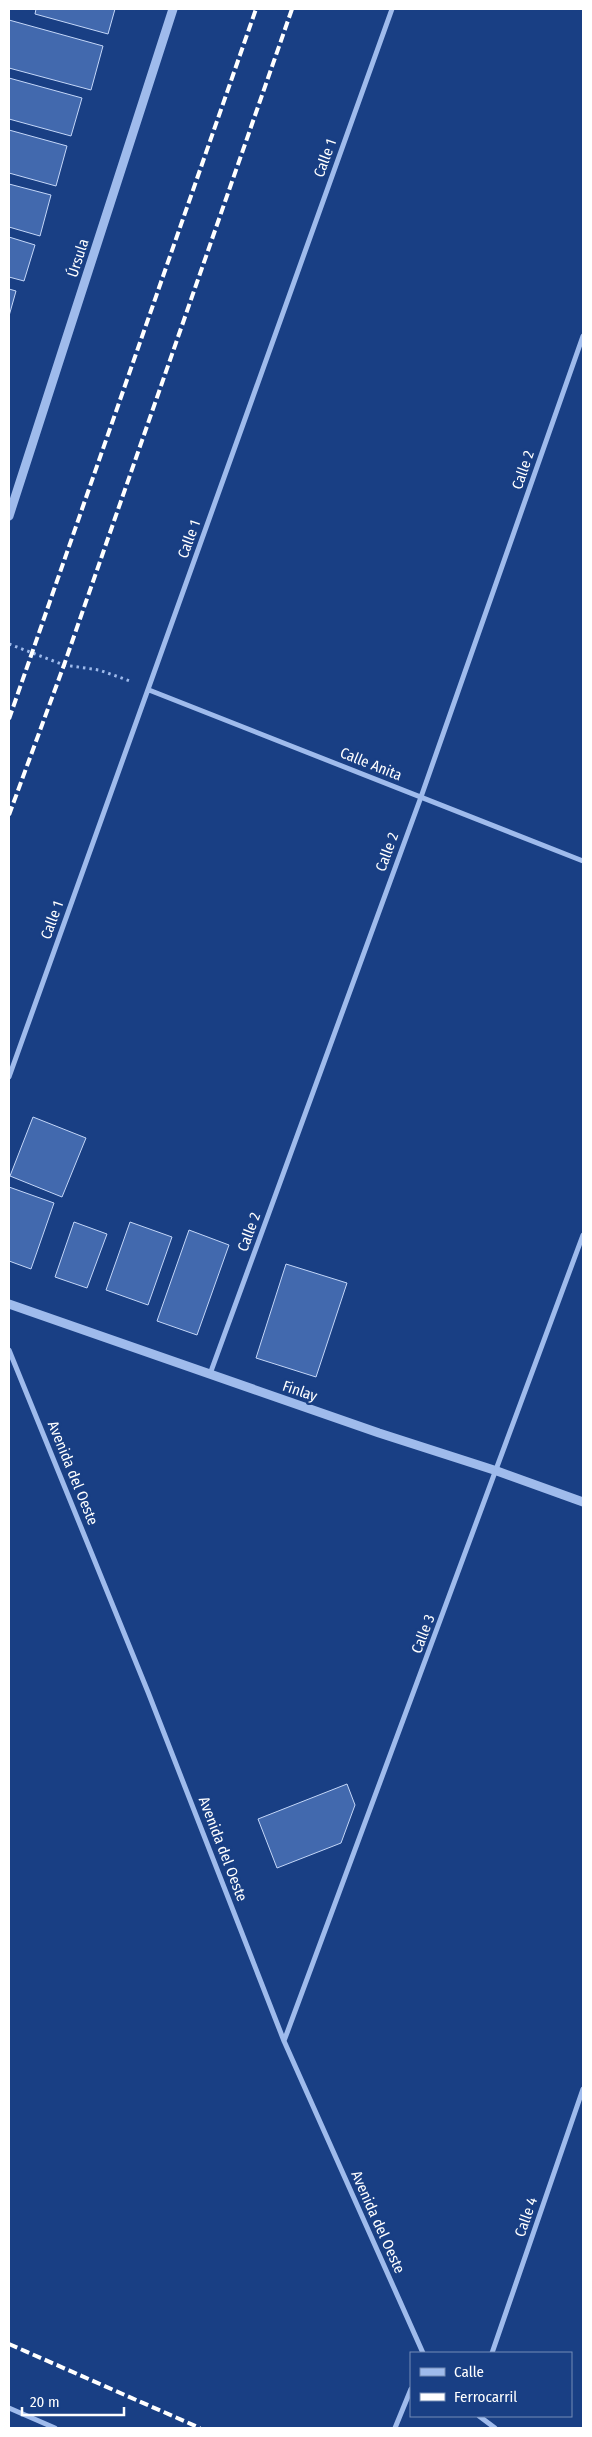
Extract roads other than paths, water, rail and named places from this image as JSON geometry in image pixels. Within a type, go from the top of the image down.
[{"type":"street","name":"Úrsula","points":[[9,516],[173,9]]},
{"type":"street","name":"Calle 1","points":[[9,1077],[392,9]]},
{"type":"street","name":"Calle 2","points":[[210,1374],[421,797],[583,336]]},
{"type":"street","name":"Calle Anita","points":[[149,689],[583,861]]},
{"type":"street","name":"Calle 3","points":[[284,2041],[583,1235]]},
{"type":"street","name":"Finlay","points":[[9,1304],[583,1502]]},
{"type":"street","name":"Avenida del Oeste","points":[[9,1350],[148,1692],[284,2041],[423,2352]]},
{"type":"street","name":"Calle 4","points":[[492,2352],[583,2088]]},
{"type":"street","points":[[395,2428],[410,2392]]},
{"type":"street","points":[[9,2408],[55,2428]]},
{"type":"street","points":[[480,2417],[495,2428]]},
{"type":"railway","points":[[9,719],[256,9]]},
{"type":"railway","points":[[9,815],[64,665],[292,9]]},
{"type":"railway","points":[[9,2344],[200,2428]]}]
